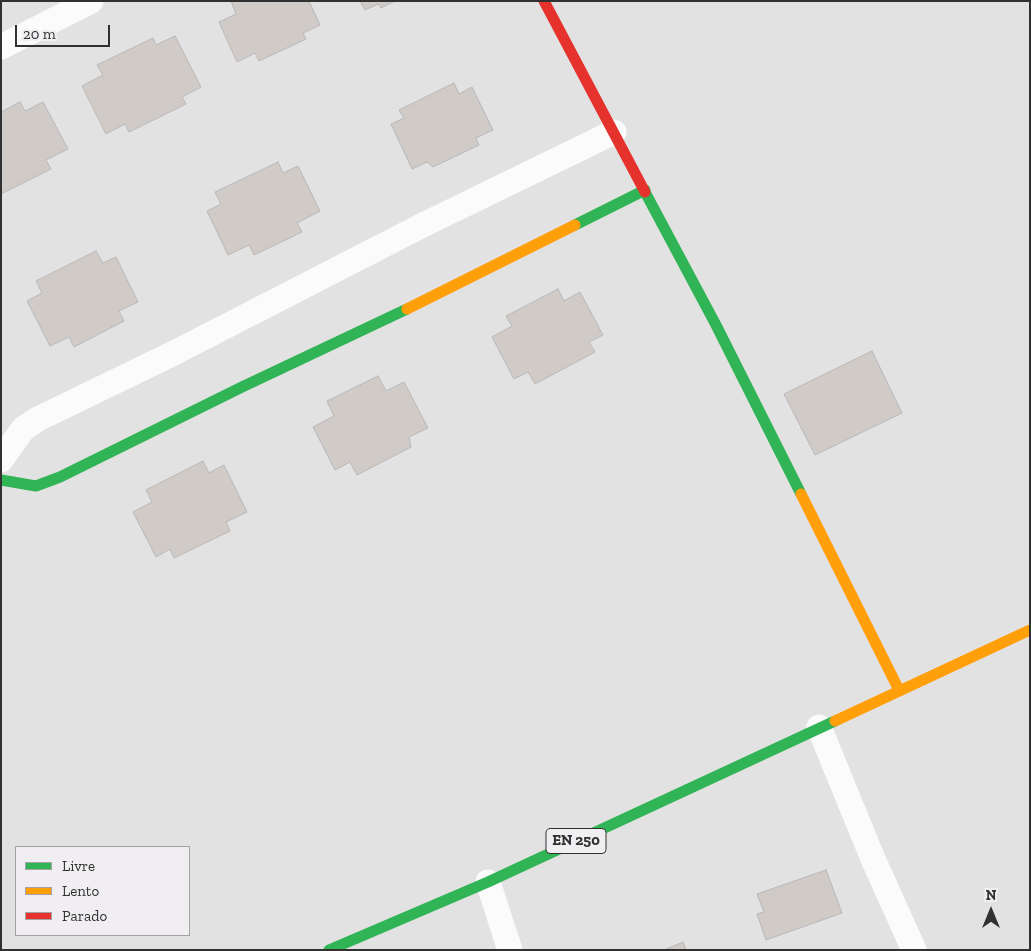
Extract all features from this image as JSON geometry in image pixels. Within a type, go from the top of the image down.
[{"type":"street","points":[[1,47],[91,1]]},
{"type":"street","points":[[544,1],[645,190],[899,690]]},
{"type":"street","points":[[1,460],[22,429],[38,419],[174,353],[423,225],[614,132]]},
{"type":"street","points":[[1,480],[36,486],[60,477],[242,387],[378,324],[645,190]]},
{"type":"street","name":"EN 250","points":[[330,950],[488,882],[1030,630]]},
{"type":"street","points":[[819,727],[873,859],[914,950]]},
{"type":"street","points":[[488,882],[510,950]]},
{"type":"building","points":[[231,1],[309,1],[320,25],[303,33],[306,39],[259,61],[255,53],[237,62],[219,22],[236,14]]},
{"type":"building","points":[[360,1],[395,1],[381,8],[378,4],[365,10]]},
{"type":"building","points":[[175,36],[201,87],[182,97],[186,104],[129,132],[125,124],[106,134],[82,86],[103,75],[97,65],[153,38],[156,45]]},
{"type":"building","points":[[454,83],[459,94],[472,87],[493,130],[476,138],[479,145],[433,167],[427,162],[412,169],[391,124],[404,118],[399,110]]},
{"type":"building","points":[[20,102],[25,111],[43,102],[68,149],[46,160],[51,169],[1,194],[1,112]]},
{"type":"building","points":[[278,162],[283,173],[298,166],[320,211],[297,223],[302,232],[254,255],[249,245],[228,255],[207,211],[221,204],[215,192]]},
{"type":"building","points":[[96,251],[103,263],[116,257],[138,302],[119,311],[124,321],[74,347],[69,337],[50,346],[27,301],[42,293],[36,281]]},
{"type":"building","points":[[558,289],[564,301],[580,292],[603,335],[589,342],[595,352],[535,384],[528,372],[514,379],[492,337],[512,326],[506,316]]},
{"type":"building","points":[[872,351],[902,413],[815,455],[784,394]]},
{"type":"building","points":[[378,376],[386,391],[404,382],[428,428],[409,437],[411,447],[357,475],[350,462],[335,470],[313,427],[334,416],[327,401]]},
{"type":"building","points":[[203,461],[209,473],[224,465],[247,512],[226,522],[230,531],[174,558],[170,549],[156,557],[133,512],[152,502],[146,490]]},
{"type":"building","points":[[826,870],[842,913],[766,940],[757,914],[764,912],[757,894]]},
{"type":"building","points":[[683,942],[686,950],[664,950]]},
{"type":"traffic: fast","points":[[575,225],[645,190]]},
{"type":"traffic: fast","points":[[645,192],[716,325],[801,494]]},
{"type":"traffic: fast","points":[[1,480],[36,486],[60,477],[242,387],[407,309]]},
{"type":"traffic: fast","points":[[329,950],[488,882],[835,721]]},
{"type":"traffic: slow","points":[[407,309],[575,225]]},
{"type":"traffic: slow","points":[[801,494],[899,690]]},
{"type":"traffic: slow","points":[[835,721],[1030,630]]},
{"type":"traffic: jam","points":[[544,1],[645,192]]}]
